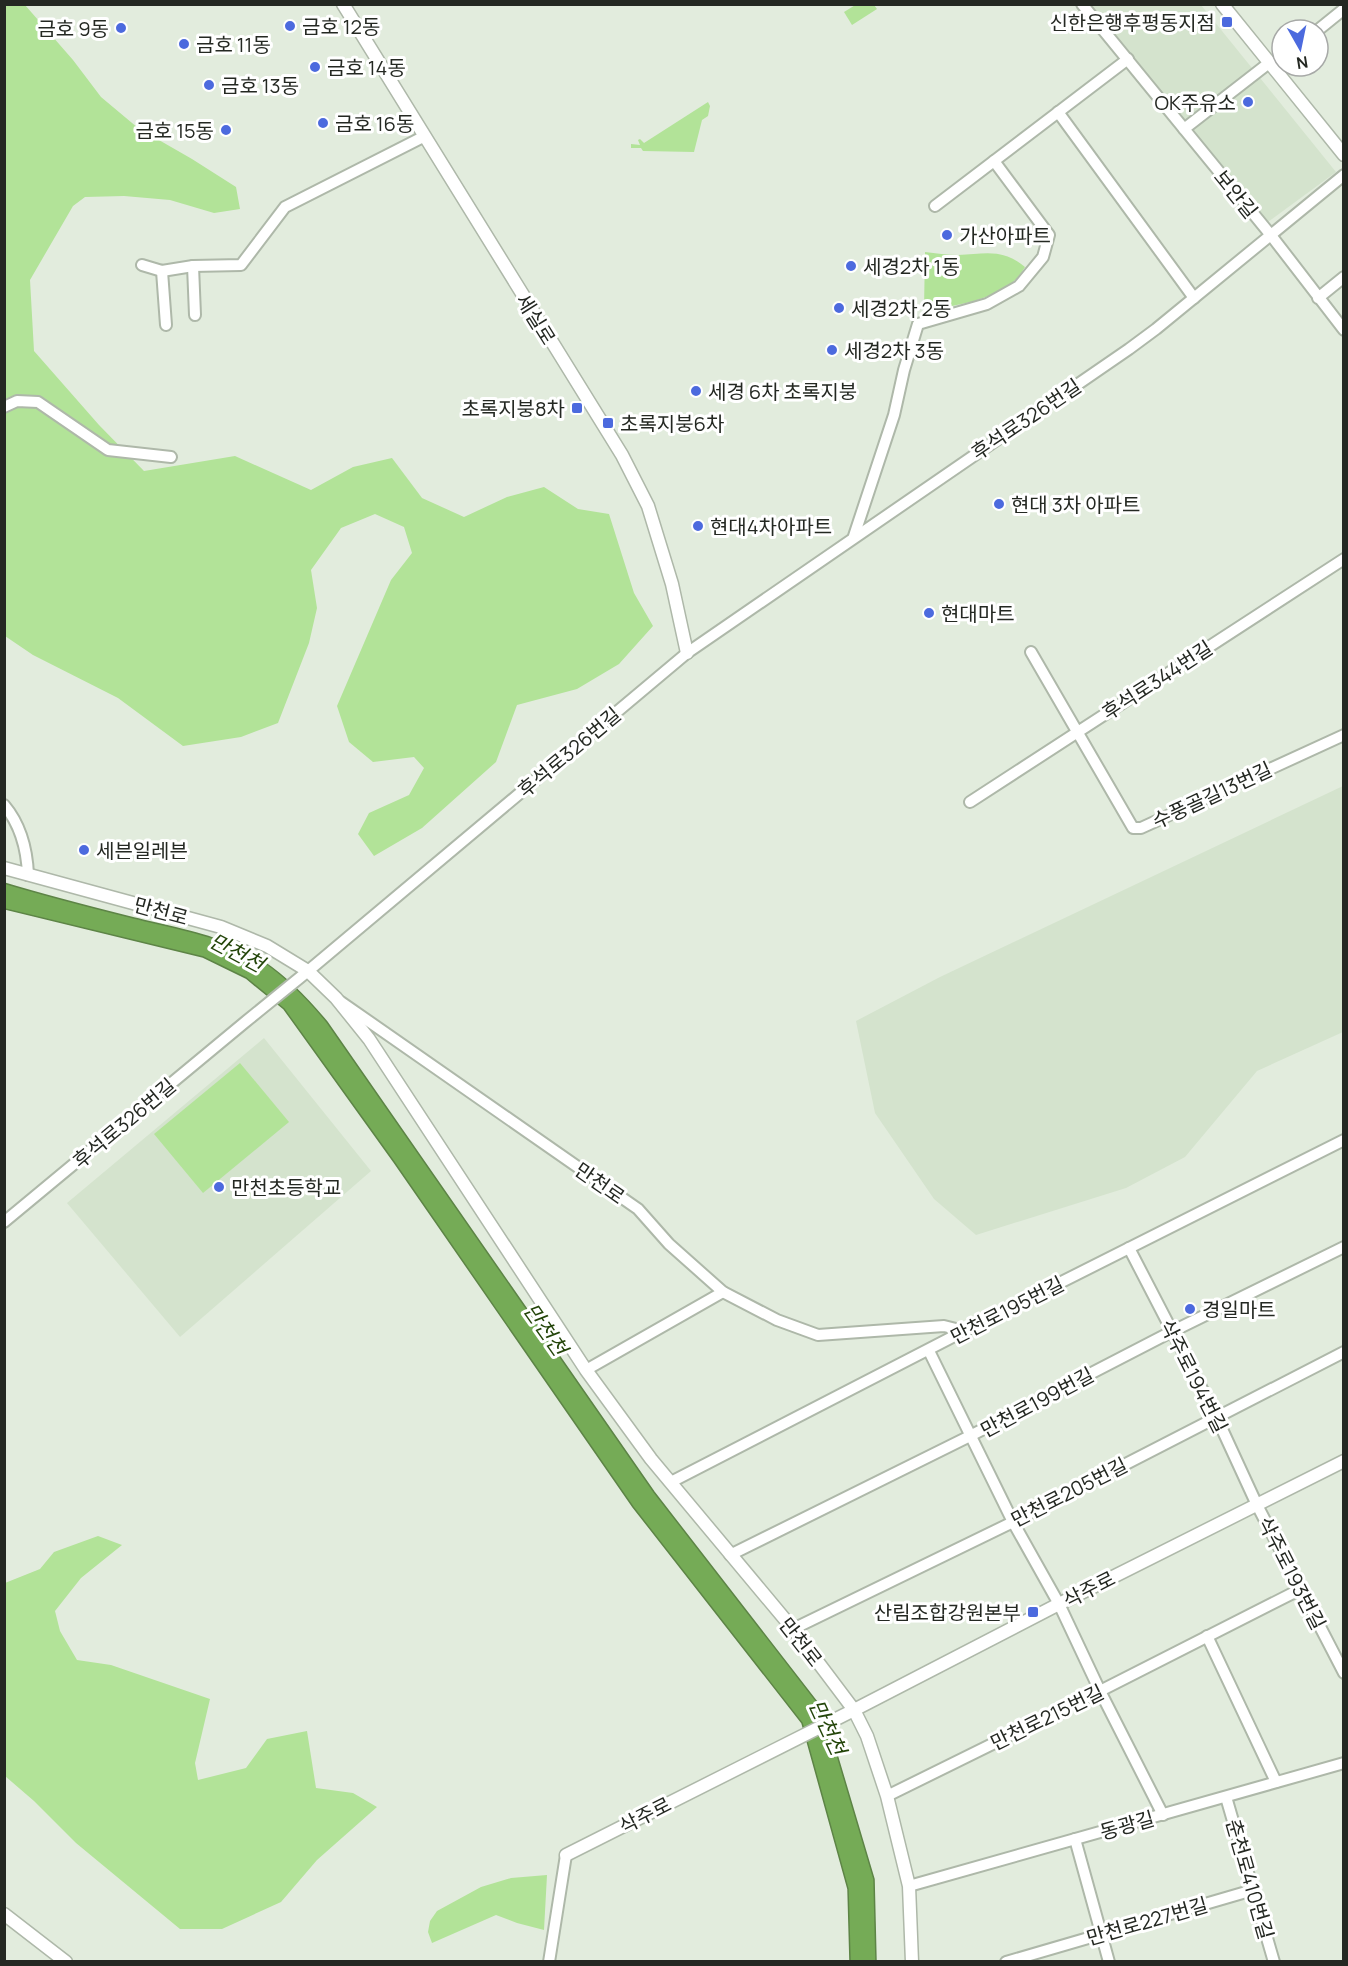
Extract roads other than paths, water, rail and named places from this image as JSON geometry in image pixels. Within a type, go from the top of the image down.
[{"type":"street","name":"세실로","points":[[343,4],[622,455],[648,506],[672,584],[687,653]]},
{"type":"street","name":"보안길","points":[[1082,4],[1270,234],[1344,330]]},
{"type":"street","points":[[1222,4],[1270,58]]},
{"type":"street","points":[[1330,20],[1344,9]]},
{"type":"street","points":[[935,206],[1128,59]]},
{"type":"street","points":[[1184,129],[1270,68]]},
{"type":"street","points":[[1286,78],[1344,154]]},
{"type":"street","points":[[1058,112],[1194,298]]},
{"type":"street","points":[[142,265],[162,271],[193,267],[241,266],[285,207],[423,136]]},
{"type":"street","points":[[854,536],[894,415],[904,370],[918,324],[987,304],[1019,286],[1043,257],[1049,235],[993,161]]},
{"type":"street","name":"후석로326번길","points":[[4,1222],[687,653],[1129,349],[1344,175]]},
{"type":"street","points":[[193,267],[195,315]]},
{"type":"street","points":[[162,271],[166,325]]},
{"type":"street","points":[[1317,297],[1344,277]]},
{"type":"street","points":[[4,406],[17,401],[38,402],[108,450],[171,457]]},
{"type":"street","name":"후석로344번길","points":[[970,802],[1344,559]]},
{"type":"street","name":"수풍골길13번길","points":[[1031,652],[1133,828],[1141,828],[1344,735]]},
{"type":"street","points":[[4,805],[11,813],[21,836],[27,855],[28,874]]},
{"type":"street","name":"만천로","points":[[4,868],[221,927],[267,946],[308,971],[336,998],[369,1039],[586,1370],[651,1459],[793,1629],[854,1710],[867,1736],[887,1796],[909,1886],[912,1962]]},
{"type":"street","name":"만천로","points":[[336,998],[638,1209],[669,1244],[723,1292],[777,1320],[818,1335],[944,1326],[964,1331]]},
{"type":"street","name":"만천로195번길","points":[[671,1482],[964,1331],[1344,1140]]},
{"type":"street","name":"만천로199번길","points":[[730,1555],[1344,1247]]},
{"type":"street","name":"삭주로194번길","points":[[1129,1248],[1216,1416],[1257,1505]]},
{"type":"street","points":[[586,1370],[723,1292]]},
{"type":"street","points":[[929,1351],[1013,1522],[1059,1604],[1163,1815]]},
{"type":"street","name":"만천로205번길","points":[[793,1629],[1013,1522],[1344,1352]]},
{"type":"street","name":"삭주로","points":[[566,1855],[1344,1461]]},
{"type":"street","name":"삭주로193번길","points":[[1257,1505],[1344,1673]]},
{"type":"street","name":"만천로215번길","points":[[887,1796],[1301,1589]]},
{"type":"street","points":[[1207,1636],[1276,1782]]},
{"type":"street","name":"동광길","points":[[909,1886],[1344,1763]]},
{"type":"street","name":"춘천로410번길","points":[[1226,1797],[1274,1962]]},
{"type":"street","points":[[1075,1839],[1109,1962]]},
{"type":"street","points":[[549,1962],[566,1855]]},
{"type":"street","name":"만천로227번길","points":[[1006,1962],[1253,1890]]},
{"type":"street","points":[[4,1914],[66,1962]]},
{"type":"water","name":"만천천","points":[[4,883],[85,906],[201,934],[233,946],[249,953],[282,975],[327,1022],[654,1492],[824,1711],[874,1879],[876,1961],[850,1961],[848,1889],[802,1723],[633,1507],[394,1162],[284,1009],[246,978],[203,957],[5,909]]},
{"type":"place","name":"신한은행후평동지점","points":[[1227,22]]},
{"type":"place","name":"금호 12동","points":[[290,26]]},
{"type":"place","name":"금호 9동","points":[[121,28]]},
{"type":"place","name":"금호 11동","points":[[184,44]]},
{"type":"place","name":"금호 14동","points":[[315,67]]},
{"type":"place","name":"금호 13동","points":[[209,85]]},
{"type":"place","name":"OK주유소","points":[[1248,102]]},
{"type":"place","name":"금호 16동","points":[[323,123]]},
{"type":"place","name":"금호 15동","points":[[226,130]]},
{"type":"place","name":"가산아파트","points":[[947,235]]},
{"type":"place","name":"세경2차 1동","points":[[851,266]]},
{"type":"place","name":"세경2차 2동","points":[[839,308]]},
{"type":"place","name":"세경2차 3동","points":[[832,350]]},
{"type":"place","name":"세경 6차 초록지붕","points":[[696,391]]},
{"type":"place","name":"초록지붕8차","points":[[577,408]]},
{"type":"place","name":"초록지붕6차","points":[[608,423]]},
{"type":"place","name":"현대 3차 아파트","points":[[999,504]]},
{"type":"place","name":"현대4차아파트","points":[[698,526]]},
{"type":"place","name":"현대마트","points":[[929,613]]},
{"type":"place","name":"세븐일레븐","points":[[84,850]]},
{"type":"place","name":"만천초등학교","points":[[219,1187]]},
{"type":"place","name":"경일마트","points":[[1190,1309]]},
{"type":"place","name":"산림조합강원본부","points":[[1033,1612]]}]
